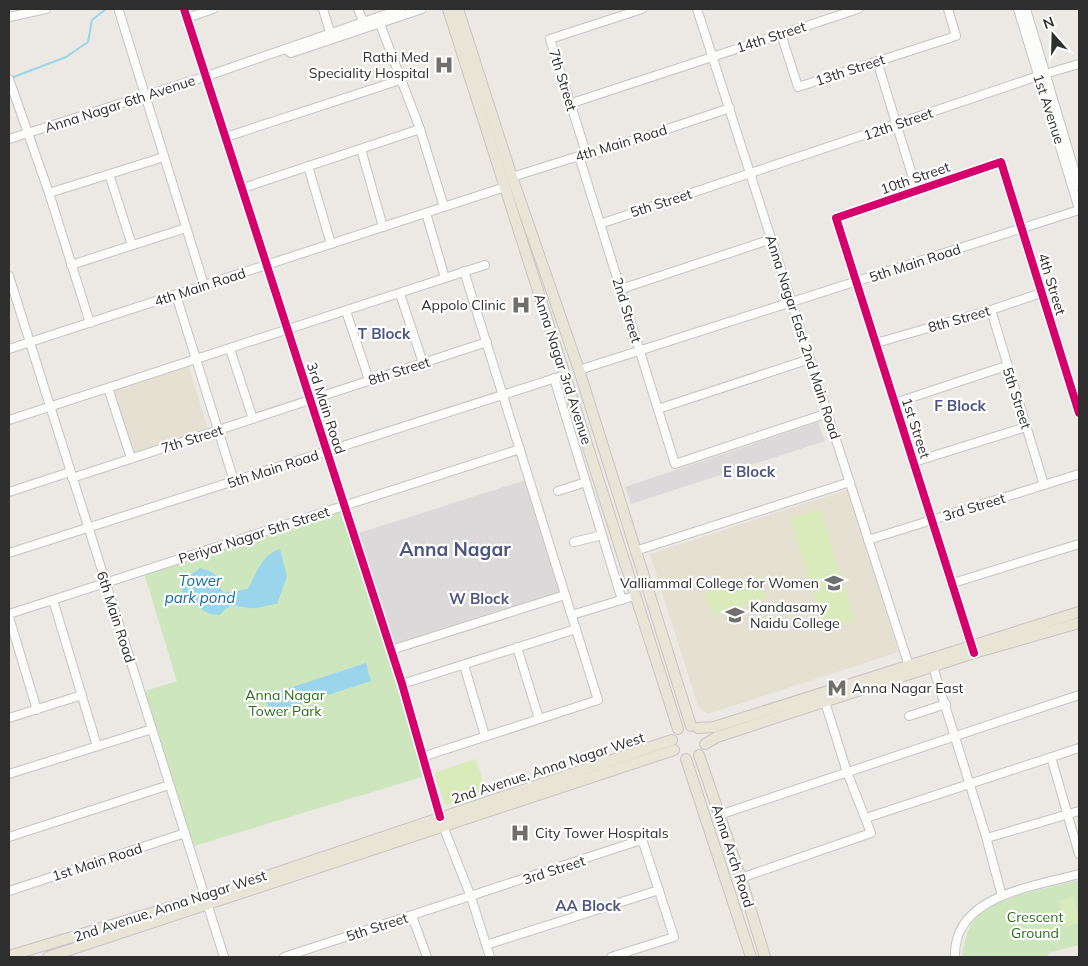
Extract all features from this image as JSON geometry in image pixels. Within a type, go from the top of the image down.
[{"type":"main road","name":"Anna Nagar 3rd Avenue","points":[[448,9],[678,729]]},
{"type":"main road","name":"Anna Nagar 3rd Avenue","points":[[458,9],[512,177],[579,370],[635,551],[694,727]]},
{"type":"main road","points":[[705,744],[718,737],[933,667],[972,650],[1079,612]]},
{"type":"main road","points":[[751,957],[688,762],[673,745],[678,729],[714,727],[909,666],[1079,623]]},
{"type":"main road","points":[[688,762],[700,758],[705,744],[703,733],[694,727]]},
{"type":"main road","name":"2nd Avenue, Anna Nagar West","points":[[48,957],[206,901],[673,745]]},
{"type":"main road","name":"Anna Arch Road","points":[[700,758],[741,878],[765,957]]},
{"type":"main road","name":"2nd Avenue, Anna Nagar West","points":[[9,956],[206,901]]},
{"type":"street","points":[[9,17],[46,9]]},
{"type":"street","name":"3rd Main Road","points":[[184,9],[402,684],[442,821],[490,957]]},
{"type":"street","points":[[187,18],[214,9]]},
{"type":"street","points":[[323,9],[330,32]]},
{"type":"street","points":[[358,9],[363,22]]},
{"type":"street","name":"Anna Nagar 6th Avenue","points":[[9,139],[207,76],[401,9]]},
{"type":"street","points":[[285,49],[290,53],[422,9]]},
{"type":"street","name":"7th Street","points":[[583,156],[550,39],[642,9]]},
{"type":"street","name":"Anna Nagar East 2nd Main Road","points":[[697,9],[909,666]]},
{"type":"street","name":"14th Street","points":[[569,104],[712,55],[858,9]]},
{"type":"street","name":"13th Street","points":[[781,34],[798,87],[956,36],[948,9]]},
{"type":"street","name":"1st Avenue","points":[[1018,9],[1075,158],[1079,186]]},
{"type":"street","name":"1st Avenue","points":[[1026,9],[1079,209]]},
{"type":"street","points":[[118,11],[204,285]]},
{"type":"street","points":[[380,24],[420,129],[444,207]]},
{"type":"street","points":[[877,61],[917,191]]},
{"type":"street","name":"12th Street","points":[[750,174],[1079,64]]},
{"type":"street","points":[[226,137],[400,80]]},
{"type":"street","points":[[9,81],[49,193],[90,323]]},
{"type":"street","name":"4th Main Road","points":[[512,177],[730,108]]},
{"type":"street","points":[[243,188],[420,129]]},
{"type":"street","points":[[361,149],[384,227]]},
{"type":"street","points":[[49,193],[164,156]]},
{"type":"street","name":"2nd Street","points":[[583,156],[600,224],[675,464],[828,413]]},
{"type":"street","name":"10th Street","points":[[836,218],[1001,162]]},
{"type":"street","name":"4th Street","points":[[1001,162],[1079,412]]},
{"type":"street","points":[[308,166],[331,244]]},
{"type":"street","points":[[109,174],[132,245]]},
{"type":"street","name":"5th Street","points":[[600,224],[750,174]]},
{"type":"street","name":"4th Main Road","points":[[9,349],[505,187]]},
{"type":"street","name":"5th Main Road","points":[[579,370],[1022,229],[1079,209]]},
{"type":"street","points":[[426,213],[445,278]]},
{"type":"street","name":"1st Street","points":[[836,218],[933,520],[972,650]]},
{"type":"street","points":[[71,265],[186,228]]},
{"type":"street","points":[[621,289],[772,239]]},
{"type":"street","points":[[9,420],[400,294],[484,264]]},
{"type":"street","points":[[422,757],[598,700],[464,272]]},
{"type":"street","name":"6th Main Road","points":[[9,276],[224,957]]},
{"type":"street","name":"8th Street","points":[[876,343],[991,310],[1042,293]]},
{"type":"street","points":[[400,294],[423,363]]},
{"type":"street","points":[[176,295],[234,481]]},
{"type":"street","name":"5th Street","points":[[991,310],[1006,366],[1044,485]]},
{"type":"street","points":[[346,311],[370,380]]},
{"type":"street","name":"8th Street","points":[[311,400],[487,342]]},
{"type":"street","points":[[230,349],[252,419]]},
{"type":"street","points":[[658,409],[810,359]]},
{"type":"street","points":[[895,403],[1006,366]]},
{"type":"street","name":"5th Main Road","points":[[10,553],[565,375]]},
{"type":"street","points":[[554,378],[622,600]]},
{"type":"street","points":[[108,388],[131,458]]},
{"type":"street","name":"7th Street","points":[[9,492],[131,458],[311,400]]},
{"type":"street","points":[[914,462],[1026,427]]},
{"type":"street","points":[[345,506],[520,449]]},
{"type":"street","name":"3rd Street","points":[[868,540],[1079,474]]},
{"type":"street","points":[[558,491],[586,482]]},
{"type":"street","points":[[635,551],[850,482]]},
{"type":"street","name":"Periyar Nagar 5th Street","points":[[9,616],[53,600],[345,506]]},
{"type":"street","points":[[574,542],[602,535]]},
{"type":"street","points":[[9,544],[10,553]]},
{"type":"street","points":[[953,584],[1079,544]]},
{"type":"street","points":[[391,650],[565,595]]},
{"type":"street","points":[[572,615],[634,596]]},
{"type":"street","points":[[53,600],[97,746]]},
{"type":"street","points":[[9,616],[36,710]]},
{"type":"street","points":[[402,684],[576,629]]},
{"type":"street","points":[[517,648],[539,719]]},
{"type":"street","points":[[464,664],[485,736]]},
{"type":"street","points":[[933,667],[987,838],[1002,896]]},
{"type":"street","points":[[9,718],[82,695]]},
{"type":"street","points":[[720,815],[1079,695]]},
{"type":"street","points":[[741,878],[871,833],[847,772],[825,702]]},
{"type":"street","points":[[909,716],[946,704]]},
{"type":"street","points":[[9,774],[152,729]]},
{"type":"street","points":[[866,818],[970,782],[1079,748]]},
{"type":"street","points":[[1051,757],[1079,854]]},
{"type":"street","points":[[9,837],[169,785]]},
{"type":"street","points":[[987,838],[1079,811]]},
{"type":"street","name":"1st Main Road","points":[[9,891],[185,834]]},
{"type":"street","name":"3rd Street","points":[[470,897],[638,841],[643,842],[646,847],[659,890]]},
{"type":"street","points":[[955,957],[955,948],[962,926],[974,910],[1002,896],[1079,874]]},
{"type":"street","points":[[486,945],[659,890],[674,937],[611,957]]},
{"type":"street","name":"5th Street","points":[[289,956],[470,897]]},
{"type":"street","points":[[412,916],[427,957]]},
{"type":"shaded area","points":[[187,361],[208,429],[133,453],[112,385]]},
{"type":"shaded area","points":[[818,422],[825,441],[631,504],[625,487]]},
{"type":"shaded area","points":[[526,480],[560,592],[392,645],[356,534]]},
{"type":"shaded area","points":[[849,489],[898,652],[708,714],[698,706],[650,554]]},
{"type":"green space","name":"Anna Nagar Tower Park","points":[[342,508],[425,776],[194,846],[145,691],[177,681],[144,573]]},
{"type":"green space","points":[[820,509],[855,620],[824,630],[790,518]]},
{"type":"green space","points":[[759,576],[766,598],[712,615],[705,593]]},
{"type":"green space","points":[[476,759],[486,791],[445,805],[434,773]]},
{"type":"green space","name":"Crescent Ground","points":[[1078,880],[1079,945],[1048,953],[1049,957],[962,957],[973,921],[991,906],[1028,893]]},
{"type":"green space","points":[[1074,896],[1079,923],[1066,927],[1059,901]]},
{"type":"water","name":"Tower park pond","points":[[280,549],[287,576],[277,604],[257,608],[233,606],[220,615],[210,614],[183,599],[182,587],[184,580],[200,568],[210,571],[218,577],[219,586],[224,593],[248,589],[264,560]]},
{"type":"water","points":[[366,663],[371,681],[270,714],[265,696]]},
{"type":"waterway","points":[[11,78],[66,57],[88,42],[92,20],[106,9]]},
{"type":"cycle path","points":[[184,9],[402,684],[440,817]]},
{"type":"cycle path","points":[[974,653],[836,218],[1001,162],[1079,413]]},
{"type":"place","name":"Rathi Med Speciality Hospital","points":[[444,65]]},
{"type":"place","name":"Appolo Clinic","points":[[521,305]]},
{"type":"place","name":"Valliammal College for Women","points":[[834,583]]},
{"type":"place","name":"Kandasamy Naidu College","points":[[735,615]]},
{"type":"place","name":"Anna Nagar East","points":[[837,688]]},
{"type":"place","name":"City Tower Hospitals","points":[[520,833]]},
{"type":"district","name":"T Block","points":[[384,333]]},
{"type":"district","name":"F Block","points":[[960,405]]},
{"type":"district","name":"E Block","points":[[749,471]]},
{"type":"district","name":"Anna Nagar","points":[[455,549]]},
{"type":"district","name":"W Block","points":[[479,598]]},
{"type":"district","name":"AA Block","points":[[588,905]]}]
